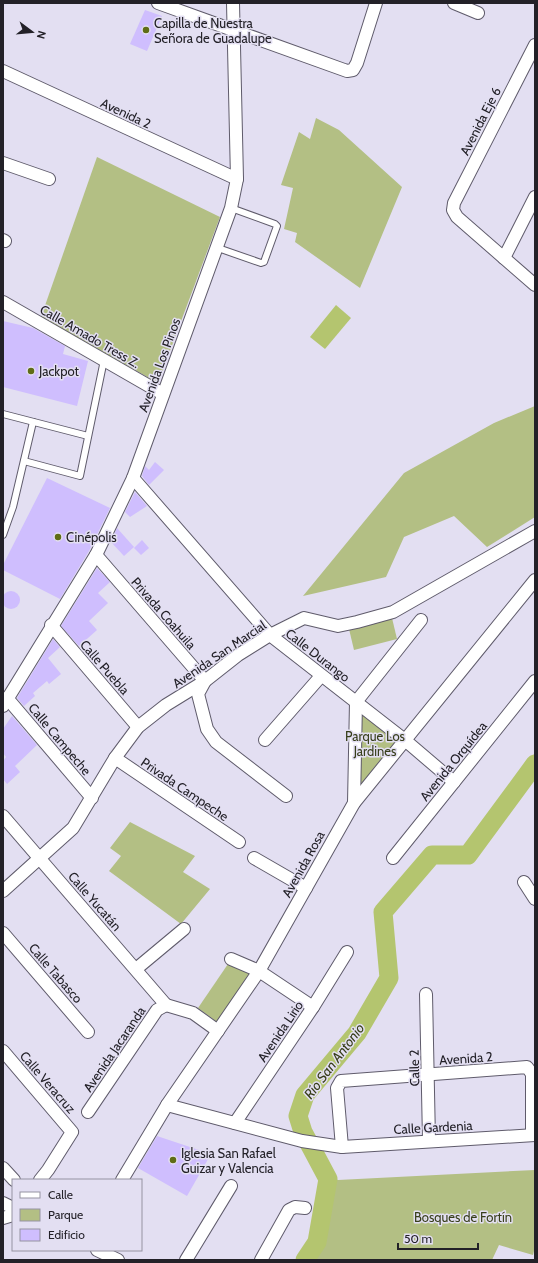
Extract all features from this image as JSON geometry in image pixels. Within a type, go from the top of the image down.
[{"type":"street","points":[[158,3],[347,71],[353,70],[376,3]]},
{"type":"street","name":"Avenida Los Pinos","points":[[5,702],[51,625],[96,555],[133,478],[218,248],[231,208],[237,179],[233,3]]},
{"type":"street","points":[[454,3],[478,13]]},
{"type":"street","name":"Avenida Eje 6","points":[[504,258],[457,217],[453,210],[454,203],[535,46]]},
{"type":"street","name":"Avenida 2","points":[[3,71],[237,179]]},
{"type":"street","points":[[3,163],[49,179]]},
{"type":"street","points":[[535,197],[504,258],[535,285]]},
{"type":"street","name":"Calle Amado Tress Z.","points":[[3,302],[163,394]]},
{"type":"street","name":"Calle Durango","points":[[133,478],[270,635],[406,741],[454,782]]},
{"type":"street","name":"Avenida San Marcial","points":[[3,891],[73,828],[115,758],[138,727],[166,705],[205,681],[238,655],[270,635],[304,618],[338,626],[393,612],[535,531]]},
{"type":"street","name":"Privada Coahuila","points":[[96,555],[205,681]]},
{"type":"street","name":"Avenida Rosa","points":[[123,1179],[167,1106],[259,971],[354,803],[406,741],[535,580]]},
{"type":"street","points":[[354,803],[356,702],[421,620]]},
{"type":"street","name":"Calle Puebla","points":[[51,625],[138,727]]},
{"type":"street","points":[[265,740],[321,676]]},
{"type":"street","points":[[205,681],[198,694],[207,729],[216,742],[286,796]]},
{"type":"street","name":"Avenida Orquídea","points":[[393,858],[535,681]]},
{"type":"street","name":"Calle Campeche","points":[[5,702],[92,798]]},
{"type":"street","name":"Privada Campeche","points":[[115,758],[239,842]]},
{"type":"street","name":"Calle Yucatán","points":[[3,816],[166,1005]]},
{"type":"street","points":[[254,858],[306,888]]},
{"type":"street","points":[[524,882],[535,899]]},
{"type":"street","points":[[136,969],[184,929]]},
{"type":"street","name":"Calle Tabasco","points":[[3,933],[88,1032]]},
{"type":"street","name":"Avenida Lirio","points":[[235,1124],[313,1007],[347,952]]},
{"type":"street","points":[[231,959],[259,971],[313,1007]]},
{"type":"street","name":"Calle 2","points":[[426,994],[429,1140]]},
{"type":"street","points":[[166,1005],[193,1013],[218,1031]]},
{"type":"street","name":"Avenida Jacaranda","points":[[88,1112],[157,1010],[166,1005]]},
{"type":"street","name":"Calle Veracruz","points":[[3,1051],[72,1132],[41,1179]]},
{"type":"street","name":"Avenida 2","points":[[337,1146],[337,1088],[338,1084],[342,1081],[527,1067],[532,1074],[534,1135]]},
{"type":"street","points":[[167,1106],[235,1124]]},
{"type":"street","name":"Calle Gardenia","points":[[235,1124],[302,1141],[337,1146],[534,1135]]},
{"type":"street","points":[[3,1168],[13,1179]]},
{"type":"street","points":[[186,1260],[231,1186]]},
{"type":"street","points":[[3,1203],[12,1208]]},
{"type":"street","points":[[261,1260],[289,1210],[295,1207],[305,1208]]},
{"type":"street","points":[[99,1251],[118,1260]]},
{"type":"lane","points":[[218,248],[264,262],[277,226],[231,208]]},
{"type":"lane","points":[[24,461],[80,476],[104,360]]},
{"type":"lane","points":[[3,414],[88,436]]},
{"type":"lane","points":[[3,535],[13,507],[33,422]]},
{"type":"green space","points":[[316,118],[339,130],[402,187],[360,288],[295,242],[297,233],[284,229],[293,188],[281,185],[299,132],[310,139]]},
{"type":"green space","points":[[97,157],[220,217],[158,383],[41,317]]},
{"type":"green space","points":[[535,406],[535,517],[487,547],[454,516],[404,537],[386,577],[303,596],[404,473],[494,423]]},
{"type":"green space","points":[[392,618],[397,639],[354,650],[349,629]]},
{"type":"green space","name":"Parque Los Jardines","points":[[360,715],[364,715],[396,741],[360,786]]},
{"type":"green space","points":[[130,822],[195,856],[183,872],[210,889],[181,924],[109,871],[121,856],[110,848]]},
{"type":"green space","points":[[228,964],[250,973],[217,1022],[198,1008]]},
{"type":"green space","name":"Bosques de Fortín","points":[[535,1170],[535,1247],[533,1255],[499,1245],[492,1260],[297,1260],[309,1239],[325,1177],[338,1180]]},
{"type":"shaded area","points":[[336,305],[351,318],[325,349],[310,337]]},
{"type":"building","name":"Capilla de Nuestra Señora de Guadalupe","points":[[145,10],[162,16],[147,51],[130,44]]},
{"type":"building","name":"Jackpot","points":[[3,321],[33,328],[65,346],[63,354],[88,361],[77,406],[3,387]]},
{"type":"building","points":[[155,462],[164,470],[149,485],[142,476],[145,466],[149,470]]},
{"type":"building","name":"Cinépolis","points":[[47,478],[110,508],[89,551],[60,599],[3,570],[3,565]]},
{"type":"building","points":[[135,492],[147,506],[130,517],[125,512]]},
{"type":"building","points":[[117,528],[134,547],[124,556],[111,542]]},
{"type":"building","points":[[142,540],[149,548],[141,555],[134,548]]},
{"type":"building","points":[[97,568],[110,582],[98,593],[108,603],[89,621],[97,630],[79,646],[61,626]]},
{"type":"building","points":[[11,591],[17,594],[20,600],[17,606],[11,609],[5,606],[2,600],[5,594]]},
{"type":"building","points":[[53,639],[60,647],[48,658],[61,674],[49,684],[47,681],[33,693],[35,696],[24,706],[17,698]]},
{"type":"building","points":[[12,716],[37,745],[15,766],[20,772],[7,784],[3,779],[3,761],[6,757],[3,753],[3,729]]},
{"type":"building","name":"Iglesia San Rafael Guizar y Valencia","points":[[157,1136],[211,1154],[187,1196],[138,1168]]},
{"type":"waterway","name":"Río San Antonio","points":[[305,1260],[317,1242],[328,1179],[303,1132],[298,1116],[305,1095],[357,1033],[389,978],[383,912],[432,855],[468,855],[535,764]]},
{"type":"place","name":"Capilla de Nuestra Señora de Guadalupe","points":[[146,30]]},
{"type":"place","name":"Jackpot","points":[[31,371]]},
{"type":"place","name":"Cinépolis","points":[[58,537]]},
{"type":"place","name":"Iglesia San Rafael Guizar y Valencia","points":[[173,1160]]}]
